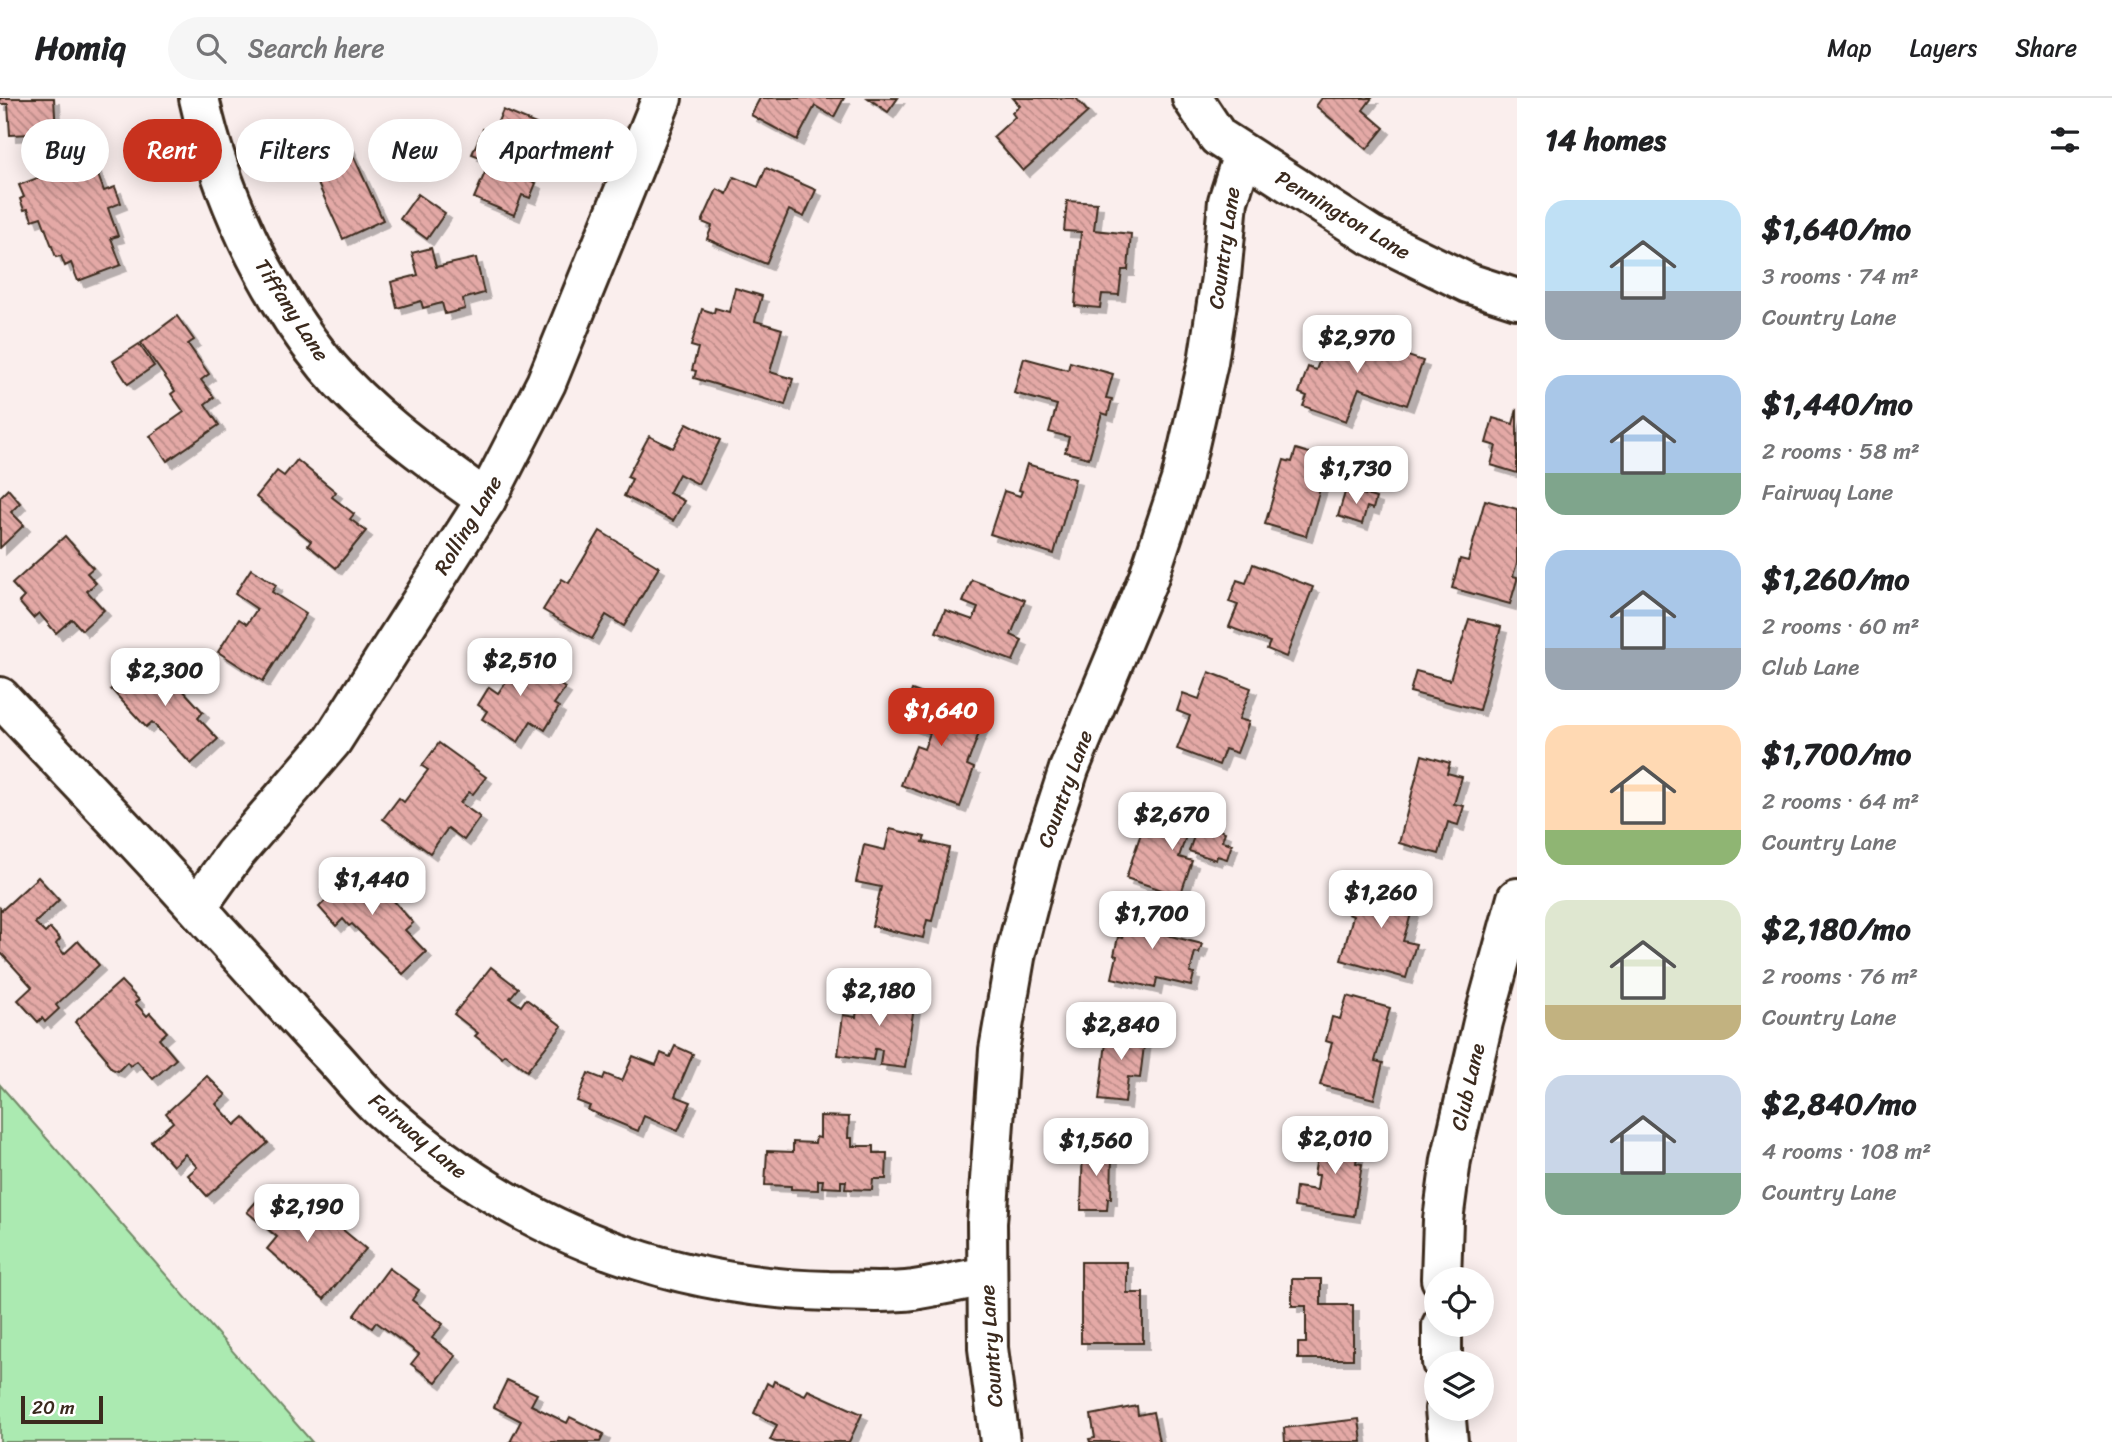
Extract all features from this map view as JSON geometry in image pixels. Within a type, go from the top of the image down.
[{"type":"street","name":"Tiffany Lane","points":[[199,98],[216,159],[243,229],[294,321],[328,367],[371,411],[409,444],[486,500]]},
{"type":"street","name":"Rolling Lane","points":[[197,907],[234,855],[332,741],[486,500],[546,383],[662,98]]},
{"type":"street","name":"Pennington Lane","points":[[1193,98],[1218,137],[1370,235],[1468,283],[1517,299]]},
{"type":"street","name":"Country Lane","points":[[1000,1442],[988,1348],[987,1210],[998,1063],[1016,952],[1041,855],[1069,769],[1148,579],[1181,480],[1208,362],[1228,201],[1243,154]]},
{"type":"street","name":"Fairway Lane","points":[[0,696],[379,1107],[440,1159],[487,1191],[541,1221],[606,1250],[650,1265],[705,1278],[777,1290],[912,1290],[986,1276]]},
{"type":"street","name":"Club Lane","points":[[1441,1267],[1443,1220],[1451,1160],[1483,1022],[1517,898]]},
{"type":"street","points":[[1446,1421],[1448,1442]]},
{"type":"green space","points":[[0,1085],[312,1442],[0,1442]]},
{"type":"building","points":[[0,98],[54,98],[55,119],[21,119],[21,135],[10,135],[8,104],[0,104]]},
{"type":"building","points":[[760,98],[844,98],[834,117],[815,106],[797,140],[751,115]]},
{"type":"building","points":[[868,98],[898,98],[888,112]]},
{"type":"building","points":[[1013,98],[1076,98],[1088,112],[1023,171],[993,137],[1015,117],[1012,113],[1020,106]]},
{"type":"building","points":[[1322,98],[1372,98],[1363,110],[1384,128],[1367,149],[1316,106]]},
{"type":"building","points":[[503,110],[524,119],[499,119]]},
{"type":"building","points":[[354,157],[383,220],[343,239],[317,182],[354,182]]},
{"type":"building","points":[[766,168],[816,190],[804,217],[789,210],[766,264],[707,239],[712,226],[702,222],[717,189],[727,194],[734,177],[758,187]]},
{"type":"building","points":[[27,182],[101,182],[104,191],[115,187],[121,203],[108,208],[118,236],[111,238],[121,265],[78,281],[71,263],[65,266],[61,256],[56,257],[41,217],[32,220],[28,209],[24,210],[20,199],[24,197],[19,185]]},
{"type":"building","points":[[481,182],[536,183],[530,198],[522,195],[514,215],[474,198]]},
{"type":"building","points":[[418,194],[445,213],[427,239],[400,219]]},
{"type":"building","points":[[1067,201],[1097,203],[1094,230],[1131,234],[1128,270],[1122,270],[1119,295],[1102,294],[1100,308],[1075,306],[1081,232],[1064,231]]},
{"type":"building","points":[[431,248],[436,267],[476,258],[484,293],[463,299],[465,309],[445,314],[442,303],[423,308],[421,301],[397,308],[391,282],[418,275],[412,253]]},
{"type":"building","points":[[735,288],[762,296],[755,321],[782,329],[770,372],[793,379],[785,405],[694,378],[696,371],[692,370],[698,348],[691,346],[702,309],[714,313],[715,308],[729,312]]},
{"type":"building","points":[[177,316],[194,340],[188,344],[209,374],[201,380],[214,397],[205,404],[219,425],[167,461],[150,436],[184,412],[171,394],[175,391],[141,343]]},
{"type":"building","points":[[1331,330],[1423,361],[1407,405],[1359,388],[1346,421],[1303,406],[1307,396],[1299,393],[1308,367],[1316,370]]},
{"type":"building","points":[[139,344],[154,366],[128,384],[113,361]]},
{"type":"building","points":[[1024,358],[1068,370],[1070,362],[1113,374],[1106,398],[1112,399],[1108,415],[1102,413],[1089,458],[1065,452],[1069,437],[1049,432],[1057,405],[1014,393]]},
{"type":"building","points":[[1517,409],[1517,473],[1491,465],[1496,446],[1486,443],[1493,418],[1513,424]]},
{"type":"building","points":[[687,423],[720,440],[698,484],[679,474],[669,493],[684,501],[673,521],[624,496],[632,479],[627,477],[649,436],[673,448]]},
{"type":"building","points":[[1296,449],[1329,459],[1306,536],[1265,524],[1284,460],[1292,462]]},
{"type":"building","points":[[297,460],[336,492],[332,497],[354,514],[350,519],[366,531],[336,568],[308,545],[311,541],[256,497],[277,471],[284,476]]},
{"type":"building","points":[[1027,464],[1075,479],[1054,554],[990,534],[1004,491],[1020,496],[1022,491],[1019,490]]},
{"type":"building","points":[[8,489],[20,503],[11,512],[24,525],[0,548],[0,497]]},
{"type":"building","points":[[1346,489],[1376,498],[1373,509],[1367,507],[1362,524],[1338,516]]},
{"type":"building","points":[[1485,500],[1517,509],[1517,563],[1513,576],[1517,577],[1517,580],[1510,604],[1452,588],[1460,559],[1468,561]]},
{"type":"building","points":[[600,531],[659,567],[624,626],[606,615],[592,639],[543,610],[562,579],[569,583]]},
{"type":"building","points":[[65,536],[93,568],[87,573],[96,583],[87,591],[104,610],[82,630],[72,619],[56,633],[39,613],[33,618],[19,602],[24,597],[12,584]]},
{"type":"building","points":[[1253,564],[1313,587],[1286,657],[1267,649],[1270,642],[1229,627],[1238,605],[1229,602],[1237,580],[1246,583]]},
{"type":"building","points":[[251,569],[276,585],[272,592],[306,614],[263,681],[218,652],[239,619],[247,624],[257,609],[235,594]]},
{"type":"building","points":[[972,580],[1025,600],[1011,635],[1022,640],[1013,661],[936,632],[945,610],[973,620],[978,608],[963,602]]},
{"type":"building","points":[[1469,619],[1501,627],[1479,710],[1410,692],[1416,671],[1450,680]]},
{"type":"building","points":[[503,649],[565,688],[554,704],[559,707],[545,730],[531,721],[518,742],[482,719],[487,711],[478,705],[489,687],[498,693],[507,680],[491,670]]},
{"type":"building","points":[[149,653],[203,712],[198,718],[218,739],[191,764],[152,722],[146,727],[111,689]]},
{"type":"building","points":[[1209,672],[1251,688],[1239,719],[1249,722],[1237,753],[1225,749],[1219,765],[1177,749],[1190,716],[1177,711],[1183,693],[1199,699]]},
{"type":"building","points":[[912,690],[985,717],[967,765],[974,768],[960,807],[901,785],[916,746],[924,749],[930,733],[900,722]]},
{"type":"building","points":[[439,743],[486,777],[473,794],[469,792],[460,803],[480,817],[464,840],[448,828],[430,853],[383,819],[399,798],[404,802],[428,770],[422,766]]},
{"type":"building","points":[[1422,755],[1450,763],[1447,773],[1462,777],[1454,804],[1464,806],[1458,825],[1448,822],[1439,854],[1399,843]]},
{"type":"building","points":[[1148,812],[1197,828],[1199,823],[1225,832],[1222,841],[1232,844],[1227,859],[1217,856],[1216,860],[1189,851],[1194,836],[1187,833],[1179,857],[1192,861],[1180,896],[1126,878]]},
{"type":"building","points":[[890,829],[925,837],[923,842],[949,848],[932,921],[927,920],[923,938],[872,926],[881,887],[856,882],[864,845],[885,850]]},
{"type":"building","points":[[342,870],[351,880],[362,870],[413,923],[405,930],[426,952],[403,974],[352,924],[349,926],[343,919],[336,926],[319,907],[328,898],[321,890]]},
{"type":"building","points":[[1379,875],[1409,884],[1402,908],[1412,911],[1403,941],[1416,944],[1406,978],[1341,960],[1353,916],[1348,914],[1354,895],[1372,899]]},
{"type":"building","points":[[38,877],[59,900],[35,923],[45,933],[50,928],[60,939],[56,944],[64,954],[78,941],[99,965],[56,1005],[59,1009],[45,1022],[42,1018],[38,1022],[18,1000],[32,987],[2,954],[0,955],[0,908],[2,910]]},
{"type":"building","points":[[1130,903],[1159,910],[1156,923],[1169,926],[1167,935],[1202,944],[1199,953],[1195,952],[1190,973],[1194,974],[1191,986],[1157,978],[1155,988],[1112,978],[1118,937],[1122,938]]},
{"type":"building","points":[[491,967],[518,988],[510,998],[521,1006],[526,999],[562,1026],[527,1071],[505,1054],[502,1057],[475,1036],[478,1033],[454,1014]]},
{"type":"building","points":[[121,981],[139,1000],[135,1003],[147,1016],[150,1013],[167,1032],[159,1039],[176,1059],[153,1079],[137,1061],[130,1066],[127,1062],[118,1071],[112,1069],[75,1022]]},
{"type":"building","points":[[881,986],[909,990],[907,1005],[914,1006],[905,1068],[880,1065],[882,1050],[875,1049],[873,1060],[838,1055],[843,1015],[856,1017],[859,997],[879,1000]]},
{"type":"building","points":[[1347,996],[1390,1008],[1375,1061],[1383,1063],[1374,1099],[1320,1085],[1332,1043],[1326,1041],[1332,1017],[1340,1019]]},
{"type":"building","points":[[1108,1026],[1146,1030],[1140,1078],[1128,1077],[1125,1103],[1099,1100]]},
{"type":"building","points":[[675,1046],[693,1054],[675,1096],[691,1102],[678,1131],[644,1116],[638,1131],[588,1110],[590,1106],[577,1101],[588,1073],[603,1079],[605,1074],[622,1081],[633,1056],[656,1065],[661,1053],[670,1057]]},
{"type":"building","points":[[207,1076],[226,1095],[216,1104],[235,1125],[244,1117],[268,1143],[207,1196],[188,1175],[197,1167],[185,1154],[173,1166],[151,1141],[173,1122],[166,1113]]},
{"type":"building","points":[[820,1116],[849,1117],[848,1138],[852,1138],[852,1146],[874,1146],[874,1153],[887,1153],[886,1179],[873,1179],[872,1190],[845,1189],[846,1181],[841,1181],[841,1188],[822,1187],[823,1180],[818,1180],[818,1190],[765,1185],[767,1151],[793,1152],[793,1142],[815,1143],[816,1137],[820,1138]]},
{"type":"building","points":[[1330,1127],[1361,1132],[1356,1163],[1362,1164],[1354,1216],[1294,1207],[1296,1187],[1317,1190],[1319,1175],[1314,1175],[1318,1151],[1326,1152]]},
{"type":"building","points":[[1083,1145],[1107,1146],[1107,1156],[1112,1156],[1111,1198],[1108,1198],[1107,1210],[1081,1210]]},
{"type":"building","points":[[268,1188],[290,1206],[287,1210],[294,1216],[301,1207],[329,1231],[336,1224],[366,1249],[324,1299],[267,1249],[277,1237],[247,1212]]},
{"type":"building","points":[[1081,1262],[1127,1262],[1127,1293],[1143,1293],[1143,1343],[1081,1343]]},
{"type":"building","points":[[389,1268],[419,1290],[412,1300],[443,1324],[432,1338],[456,1356],[436,1382],[411,1364],[419,1354],[376,1322],[372,1328],[354,1315]]},
{"type":"building","points":[[1292,1279],[1321,1279],[1321,1305],[1353,1305],[1353,1359],[1298,1359],[1298,1343],[1306,1343],[1306,1306],[1292,1306]]},
{"type":"building","points":[[507,1380],[537,1394],[531,1405],[567,1423],[570,1417],[604,1434],[600,1442],[510,1442],[521,1421],[494,1407]]},
{"type":"building","points":[[774,1381],[805,1395],[808,1390],[862,1414],[849,1442],[770,1440],[777,1425],[754,1413],[767,1383],[772,1386]]},
{"type":"building","points":[[1137,1406],[1138,1415],[1153,1412],[1159,1442],[1090,1442],[1089,1439],[1095,1438],[1091,1415]]},
{"type":"building","points":[[1359,1419],[1362,1442],[1285,1442],[1284,1428]]}]
